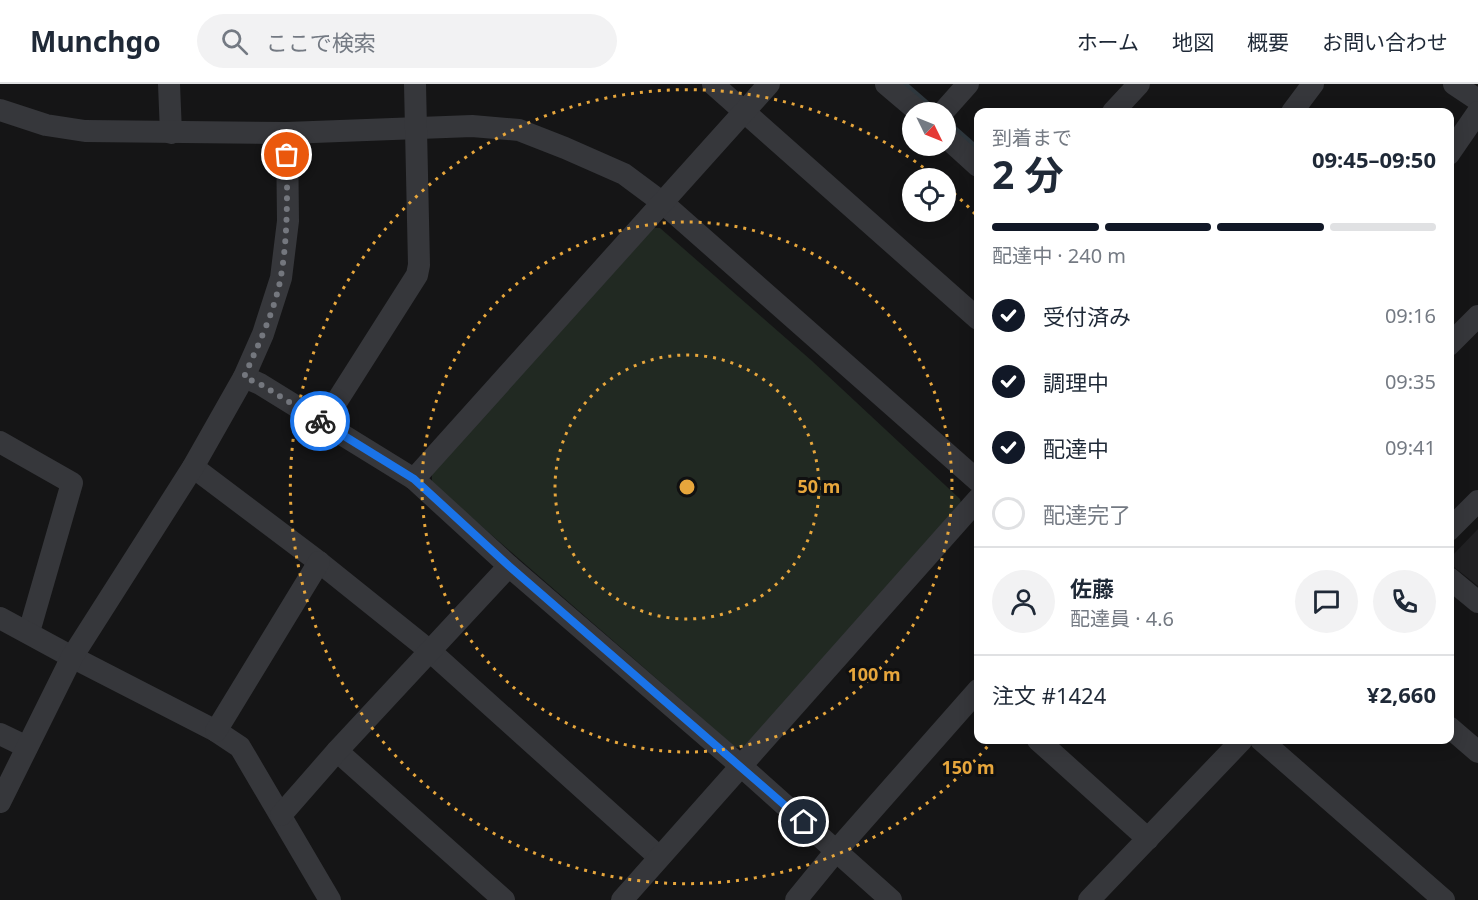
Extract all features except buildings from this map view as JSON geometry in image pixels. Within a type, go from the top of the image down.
[{"type":"street","points":[[170,84],[171,133]]},
{"type":"street","points":[[323,423],[417,275],[415,84]]},
{"type":"street","points":[[713,84],[974,315]]},
{"type":"street","points":[[414,479],[769,84]]},
{"type":"street","points":[[886,84],[907,102]]},
{"type":"street","points":[[952,102],[968,84]]},
{"type":"street","points":[[1117,108],[1139,84]]},
{"type":"street","points":[[1295,108],[1313,84]]},
{"type":"street","points":[[1454,84],[1478,100]]},
{"type":"street","points":[[0,110],[46,125],[85,131],[287,133],[472,126],[519,130],[624,174],[663,202],[974,477]]},
{"type":"street","points":[[1454,147],[1478,112]]},
{"type":"street","points":[[0,802],[72,657],[193,467],[244,377],[263,334],[281,278],[288,221],[287,133]]},
{"type":"street","points":[[956,146],[974,162]]},
{"type":"street","points":[[1454,340],[1478,316]]},
{"type":"street","points":[[244,377],[260,384],[414,479],[509,566],[741,766],[891,900]]},
{"type":"street","points":[[0,442],[72,483],[29,632]]},
{"type":"street","points":[[193,467],[319,562],[430,651],[659,857]]},
{"type":"street","points":[[1454,526],[1478,501]]},
{"type":"street","points":[[621,900],[974,504]]},
{"type":"street","points":[[216,731],[319,562]]},
{"type":"street","points":[[281,815],[337,751],[509,566]]},
{"type":"street","points":[[1454,582],[1478,602]]},
{"type":"street","points":[[0,618],[216,731],[240,747],[330,900]]},
{"type":"street","points":[[796,900],[836,851],[974,695]]},
{"type":"street","points":[[1454,731],[1478,752]]},
{"type":"street","points":[[0,734],[27,747]]},
{"type":"street","points":[[1042,744],[1148,839]]},
{"type":"street","points":[[1089,900],[1238,744]]},
{"type":"street","points":[[1265,744],[1434,896]]},
{"type":"street","points":[[337,751],[504,900]]},
{"type":"shaded area","points":[[653,228],[660,228],[812,361],[960,499],[962,506],[745,748],[735,747],[432,483],[432,474]]},
{"type":"shaded area","points":[[1478,529],[1478,586],[1454,567],[1454,554]]},
{"type":"waterway","points":[[905,84],[926,102]]},
{"type":"waterway","points":[[956,130],[974,145]]},
{"type":"way so far","points":[[287,155],[288,221],[281,278],[263,334],[244,377],[260,384],[320,421]]},
{"type":"route","points":[[320,421],[414,479],[509,566],[804,822]]}]
